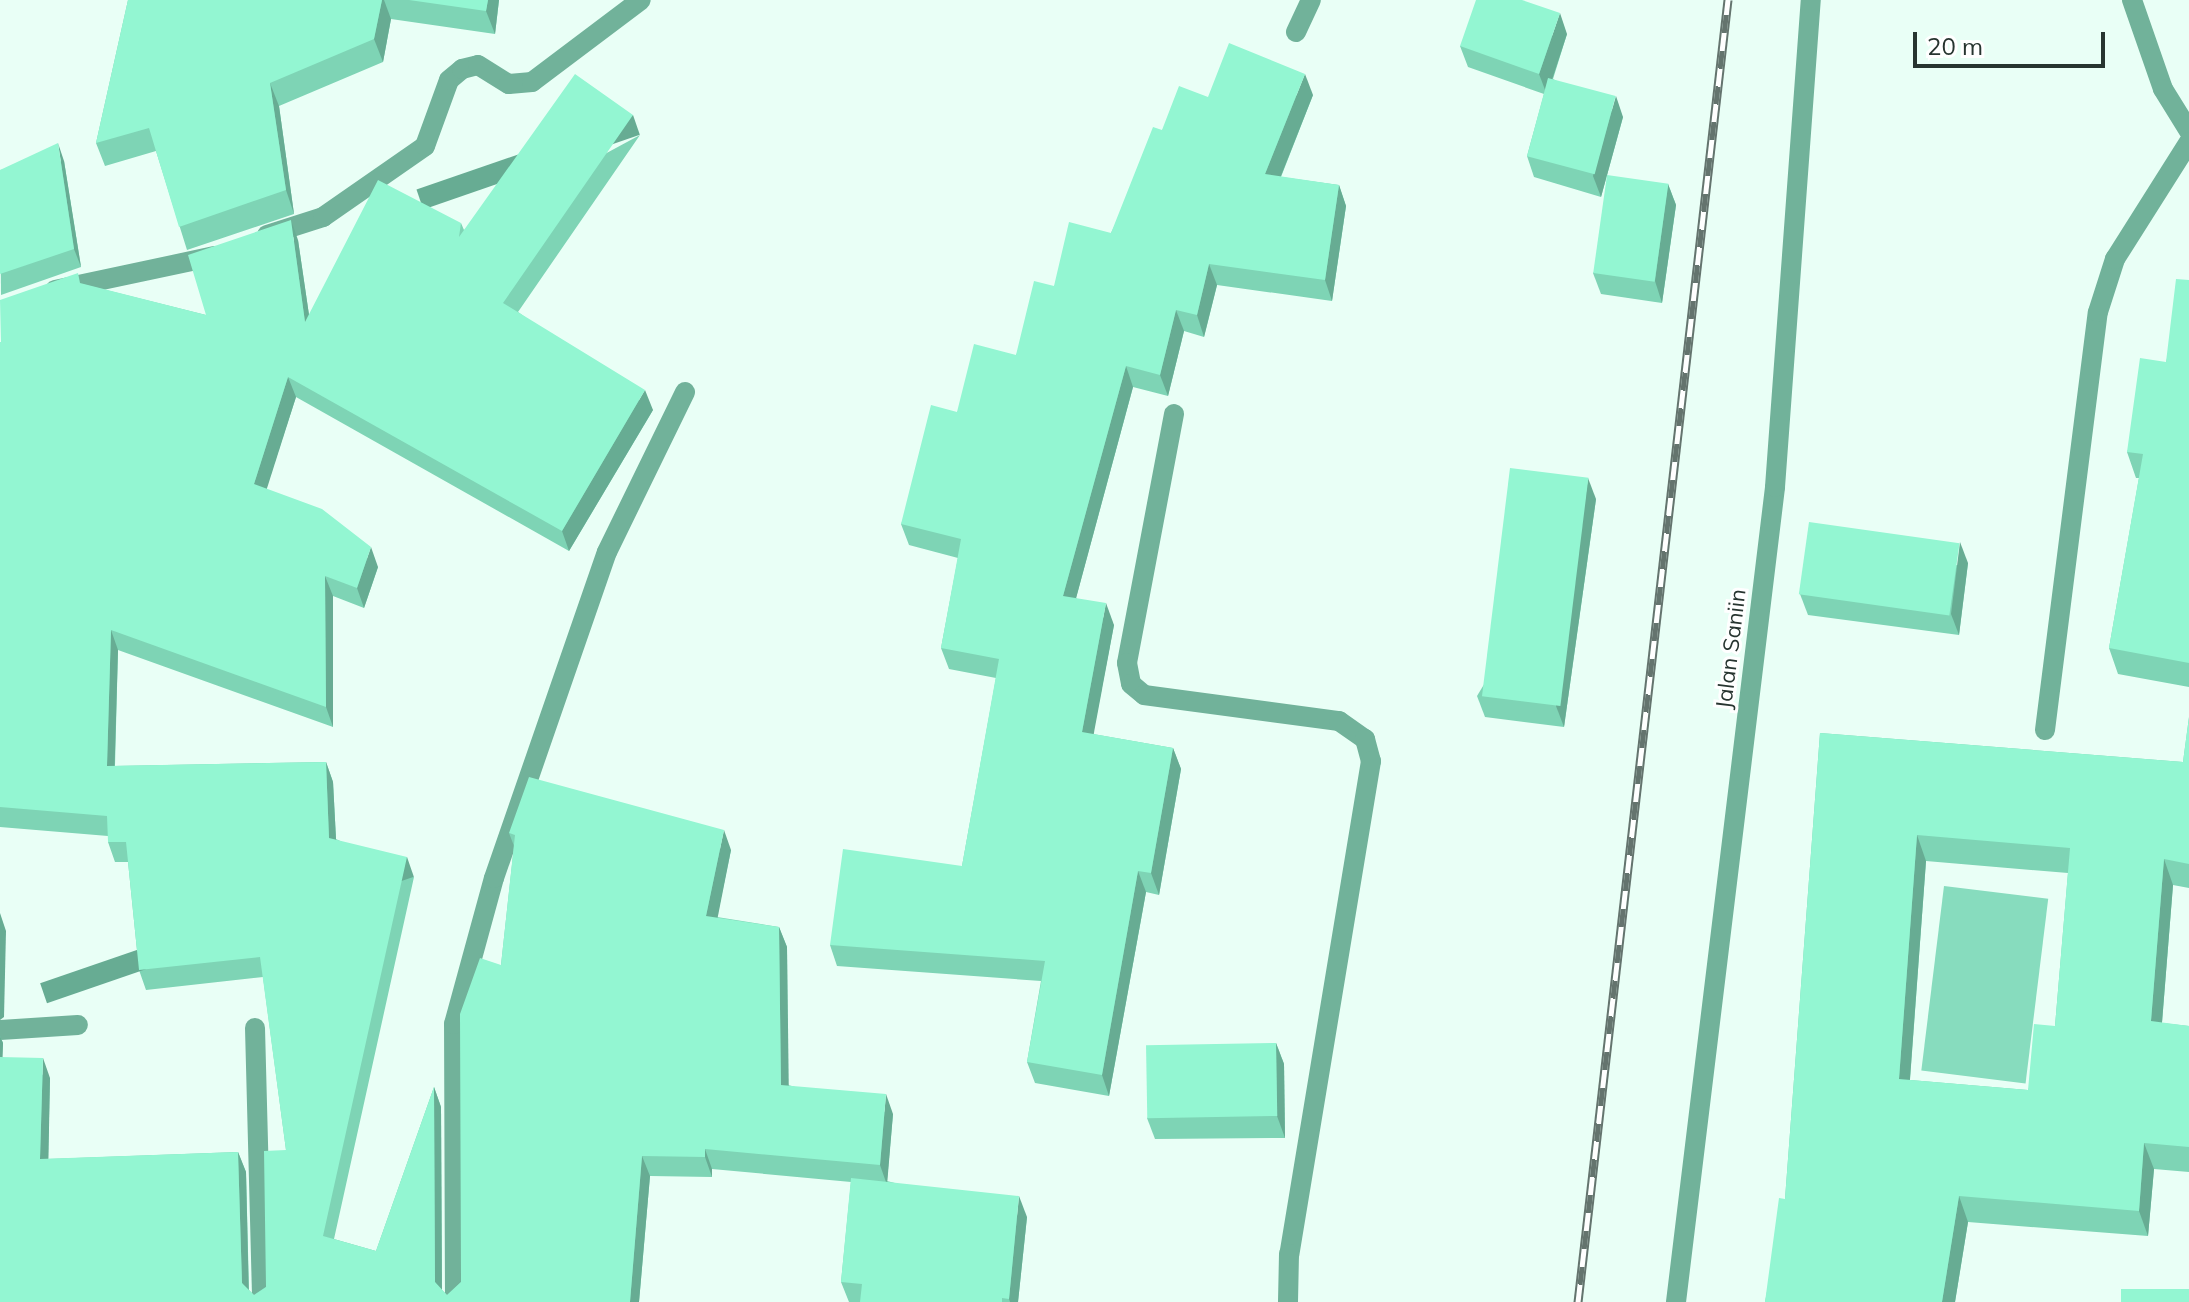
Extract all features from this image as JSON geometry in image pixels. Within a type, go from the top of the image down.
[{"type":"street","points":[[36,296],[244,244],[323,217],[373,188],[425,146],[449,80],[462,69],[478,65],[509,84],[532,82],[641,0]]},
{"type":"street","points":[[1296,32],[1311,0]]},
{"type":"street","name":"Jalan Saniin","points":[[1676,1302],[1775,487],[1811,0]]},
{"type":"street","points":[[2132,0],[2163,89],[2189,131]]},
{"type":"street","points":[[2045,730],[2098,312],[2115,259],[2189,142]]},
{"type":"street","points":[[455,1302],[454,1024],[494,878],[607,552],[685,392]]},
{"type":"street","points":[[1174,414],[1127,663],[1131,684],[1144,695],[1339,721],[1365,739],[1371,761],[1289,1254],[1288,1302]]},
{"type":"street","points":[[0,1030],[78,1025]]},
{"type":"street","points":[[255,1028],[262,1302]]},
{"type":"green space","points":[[1944,886],[2048,899],[2026,1083],[1921,1071]]},
{"type":"building","points":[[128,0],[382,0],[374,39],[270,83],[286,190],[179,227],[149,128],[96,143]]},
{"type":"building","points":[[409,0],[488,0],[486,11]]},
{"type":"building","points":[[1476,0],[1522,0],[1560,13],[1539,74],[1460,46]]},
{"type":"building","points":[[1229,43],[1305,74],[1265,174],[1339,185],[1325,280],[1209,264],[1197,315],[1176,310],[1160,375],[1126,366],[1063,596],[1106,603],[1082,732],[1173,748],[1151,873],[1138,871],[1102,1075],[1027,1062],[1045,961],[830,945],[843,849],[962,866],[999,659],[941,648],[961,539],[901,524],[931,405],[957,412],[974,344],[1016,355],[1034,281],[1054,286],[1069,222],[1111,233],[1153,127],[1162,130],[1179,86],[1208,97]]},
{"type":"building","points":[[575,74],[633,115],[503,303],[645,390],[562,531],[288,377],[254,484],[322,509],[371,547],[357,588],[325,576],[326,707],[111,630],[107,766],[326,762],[329,838],[407,857],[323,1236],[376,1251],[434,1087],[435,1282],[447,1295],[461,1282],[460,1014],[480,958],[501,965],[515,835],[509,833],[529,777],[724,830],[706,916],[779,927],[781,1085],[886,1094],[880,1165],[705,1149],[705,1157],[642,1156],[630,1302],[0,1302],[0,1057],[43,1058],[40,1159],[238,1152],[242,1283],[254,1295],[266,1287],[264,1151],[286,1150],[260,957],[139,970],[126,842],[108,842],[107,816],[0,807],[0,300],[78,273],[80,283],[206,315],[188,255],[291,220],[305,322],[378,180],[461,223],[459,237]]},
{"type":"building","points":[[1548,78],[1616,96],[1595,174],[1527,156]]},
{"type":"building","points":[[58,143],[74,249],[0,274],[0,170]]},
{"type":"building","points":[[1607,175],[1668,184],[1655,282],[1593,273]]},
{"type":"building","points":[[2176,279],[2189,280],[2189,663],[2109,648],[2143,454],[2127,452],[2140,358],[2166,362]]},
{"type":"building","points":[[1510,468],[1588,478],[1560,706],[1482,696]]},
{"type":"building","points":[[1809,522],[1960,543],[1949,615],[1799,594]]},
{"type":"building","points":[[2189,717],[2189,864],[2164,859],[2151,1021],[2189,1026],[2189,1147],[2144,1143],[2139,1211],[1959,1196],[1942,1302],[1765,1302],[1779,1198],[1785,1199],[1820,733],[2183,762]],"holes":[[[1917,835],[2070,848],[2055,1026],[2034,1024],[2028,1090],[1899,1079]]]},
{"type":"building","points":[[1276,1043],[1277,1116],[1147,1118],[1146,1045]]},
{"type":"building","points":[[851,1178],[1019,1196],[1009,1299],[1002,1298],[1002,1302],[860,1302],[862,1284],[841,1282]]},
{"type":"building","points":[[2121,1289],[2189,1289],[2189,1302],[2121,1302]]},
{"type":"railway","points":[[1578,1302],[1728,0]]}]
